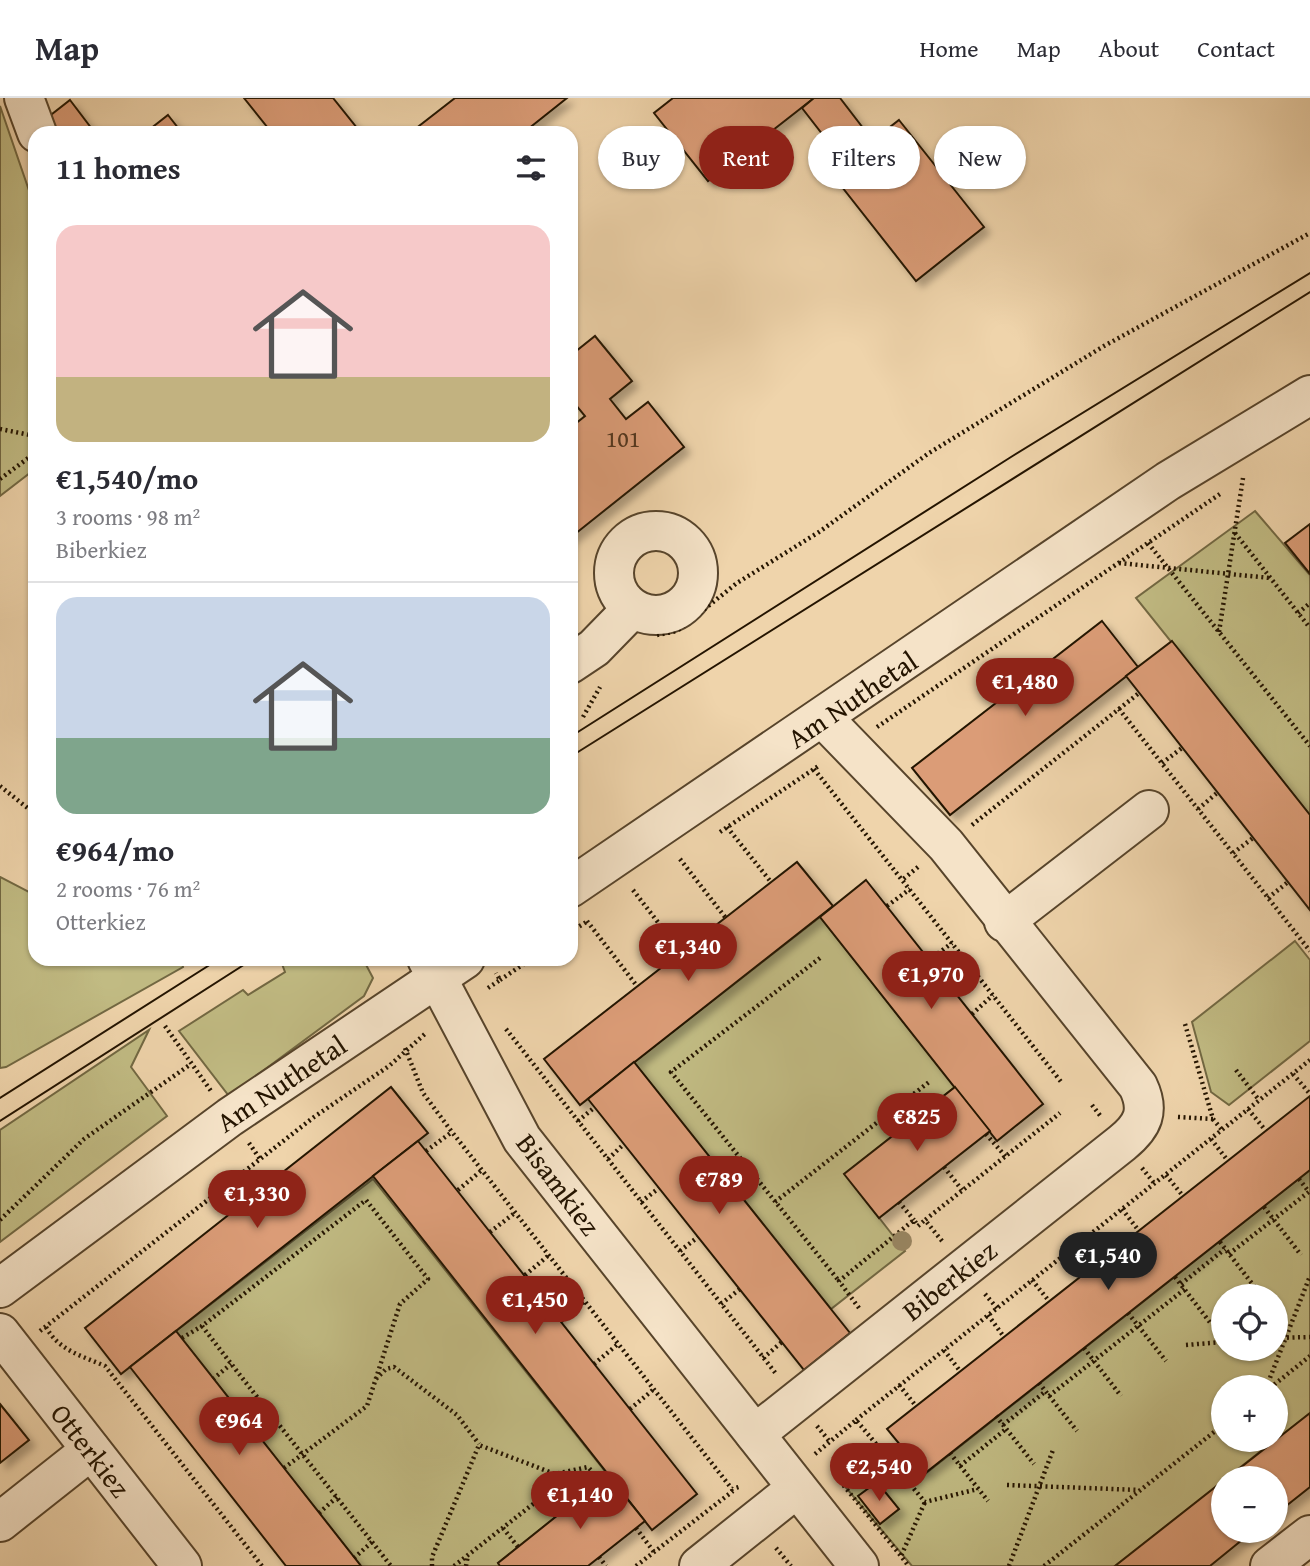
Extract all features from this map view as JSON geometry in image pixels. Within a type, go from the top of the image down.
[{"type":"street","points":[[24,98],[34,126]]},
{"type":"street","name":"Am Nuthetal","points":[[579,905],[837,732],[1168,481],[1310,395]]},
{"type":"street","points":[[578,659],[641,622]]},
{"type":"street","name":"Biberkiez","points":[[755,1434],[1137,1131],[1144,1115],[1145,1100],[1138,1086],[1004,922],[946,845],[837,732]]},
{"type":"street","points":[[1004,922],[1149,810]]},
{"type":"street","name":"Am Nuthetal","points":[[0,1288],[230,1117],[388,1011],[446,977]]},
{"type":"street","name":"Bisamkiez","points":[[446,977],[522,1139],[859,1566]]},
{"type":"street","name":"Otterkiez","points":[[6,1343],[183,1566]]},
{"type":"street","points":[[0,1522],[91,1450]]},
{"type":"street","points":[[699,1566],[793,1482]]},
{"type":"street","points":[[1269,1566],[1310,1535]]},
{"type":"path","points":[[641,622],[677,631],[737,583],[819,532],[929,453],[1104,346],[1310,233]]},
{"type":"path","points":[[0,429],[28,435]]},
{"type":"path","points":[[0,478],[28,458]]},
{"type":"path","points":[[1232,485],[1254,471]]},
{"type":"path","points":[[1219,632],[1243,478]]},
{"type":"path","points":[[718,834],[814,769],[837,732],[1119,563],[1222,492]]},
{"type":"path","points":[[1235,533],[1310,628]]},
{"type":"path","points":[[1148,543],[1310,746]]},
{"type":"path","points":[[1119,563],[1270,578]]},
{"type":"path","points":[[1298,613],[1310,603]]},
{"type":"path","points":[[1119,709],[1139,693]]},
{"type":"path","points":[[1162,763],[1182,748]]},
{"type":"path","points":[[814,769],[902,880]]},
{"type":"path","points":[[0,786],[28,808]]},
{"type":"path","points":[[1198,809],[1217,793]]},
{"type":"path","points":[[727,827],[771,882]]},
{"type":"path","points":[[1233,853],[1253,838]]},
{"type":"path","points":[[670,865],[689,852]]},
{"type":"path","points":[[680,859],[726,917]]},
{"type":"path","points":[[1268,898],[1288,882]]},
{"type":"path","points":[[621,898],[642,884]]},
{"type":"path","points":[[887,906],[910,889]]},
{"type":"path","points":[[633,890],[681,952]]},
{"type":"path","points":[[579,905],[599,913]]},
{"type":"path","points":[[579,905],[637,986]]},
{"type":"path","points":[[929,960],[952,943]]},
{"type":"path","points":[[820,958],[671,1072],[862,1311]]},
{"type":"path","points":[[500,980],[521,966]]},
{"type":"path","points":[[6,1343],[46,1327],[314,1117],[388,1066],[405,1049],[446,977]]},
{"type":"path","points":[[972,1014],[993,996]]},
{"type":"path","points":[[388,1011],[423,1093],[732,1489],[793,1482],[817,1452],[830,1441],[1310,1060]]},
{"type":"path","points":[[1185,1024],[1213,1119],[1222,1130]]},
{"type":"path","points":[[165,1026],[230,1117]]},
{"type":"path","points":[[504,1027],[830,1441]]},
{"type":"path","points":[[0,1220],[84,1139],[191,1064]]},
{"type":"path","points":[[1236,1070],[1259,1100]]},
{"type":"path","points":[[1293,1074],[1310,1094]]},
{"type":"path","points":[[775,1202],[929,1082]]},
{"type":"path","points":[[578,1121],[595,1107]]},
{"type":"path","points":[[1248,1110],[1266,1131]]},
{"type":"path","points":[[899,1202],[918,1226],[1060,1113]]},
{"type":"path","points":[[426,1151],[452,1132]]},
{"type":"path","points":[[986,1133],[1006,1157]]},
{"type":"path","points":[[1211,1139],[1228,1161]]},
{"type":"path","points":[[608,1159],[624,1144]]},
{"type":"path","points":[[944,1167],[962,1191]]},
{"type":"path","points":[[458,1191],[482,1170]]},
{"type":"path","points":[[1166,1175],[1183,1196]]},
{"type":"path","points":[[960,1466],[1005,1427],[1094,1361],[1227,1252],[1310,1192],[1299,1179]]},
{"type":"path","points":[[641,1202],[659,1188]]},
{"type":"path","points":[[182,1338],[366,1200],[428,1279],[400,1304],[367,1406],[284,1468]]},
{"type":"path","points":[[1264,1207],[1301,1255]]},
{"type":"path","points":[[1122,1209],[1139,1231]]},
{"type":"path","points":[[491,1232],[516,1212]]},
{"type":"path","points":[[839,1281],[914,1220]]},
{"type":"path","points":[[925,1220],[997,1308]]},
{"type":"path","points":[[680,1251],[698,1237]]},
{"type":"path","points":[[1220,1242],[1252,1284]]},
{"type":"path","points":[[1077,1244],[1094,1266]]},
{"type":"path","points":[[525,1275],[549,1255]]},
{"type":"path","points":[[1288,1332],[1310,1276]]},
{"type":"path","points":[[1175,1277],[1211,1324]]},
{"type":"path","points":[[1032,1280],[1049,1301]]},
{"type":"path","points":[[721,1304],[740,1289]]},
{"type":"path","points":[[561,1321],[585,1301]]},
{"type":"path","points":[[1128,1313],[1166,1362]]},
{"type":"path","points":[[988,1315],[1004,1337]]},
{"type":"path","points":[[201,1326],[391,1566]]},
{"type":"path","points":[[46,1327],[52,1339],[66,1350],[105,1366],[262,1566]]},
{"type":"path","points":[[1288,1337],[1310,1337]]},
{"type":"path","points":[[763,1358],[782,1342]]},
{"type":"path","points":[[1186,1345],[1211,1343]]},
{"type":"path","points":[[594,1363],[618,1344]]},
{"type":"path","points":[[1084,1348],[1121,1396]]},
{"type":"path","points":[[943,1350],[960,1371]]},
{"type":"path","points":[[1285,1375],[1310,1356]]},
{"type":"path","points":[[213,1379],[231,1364]]},
{"type":"path","points":[[375,1379],[394,1367],[457,1415],[479,1445],[555,1474],[575,1472],[588,1467],[601,1481]]},
{"type":"path","points":[[1039,1383],[1077,1431]]},
{"type":"path","points":[[899,1385],[916,1406]]},
{"type":"path","points":[[630,1409],[654,1389]]},
{"type":"path","points":[[247,1421],[266,1408]]},
{"type":"path","points":[[996,1416],[1034,1464]]},
{"type":"path","points":[[856,1420],[925,1502]]},
{"type":"path","points":[[1044,1566],[1211,1434]]},
{"type":"path","points":[[432,1566],[432,1557],[479,1445]]},
{"type":"path","points":[[1009,1566],[1053,1450]]},
{"type":"path","points":[[817,1452],[825,1463]]},
{"type":"path","points":[[950,1453],[988,1501]]},
{"type":"path","points":[[454,1566],[575,1472]]},
{"type":"path","points":[[834,1473],[908,1564]]},
{"type":"path","points":[[1007,1485],[1139,1490]]},
{"type":"path","points":[[925,1502],[978,1489]]},
{"type":"path","points":[[547,1493],[562,1513]]},
{"type":"path","points":[[319,1513],[337,1497]]},
{"type":"path","points":[[901,1556],[925,1502]]},
{"type":"path","points":[[503,1528],[518,1547]]},
{"type":"path","points":[[636,1528],[654,1552]]},
{"type":"path","points":[[354,1558],[373,1542]]},
{"type":"path","points":[[466,1566],[469,1555]]},
{"type":"path","points":[[599,1557],[606,1566]]},
{"type":"shaded area","points":[[0,106],[28,188],[28,474],[0,496]]},
{"type":"shaded area","points":[[1255,511],[1310,575],[1310,815],[1136,598]]},
{"type":"shaded area","points":[[0,877],[28,891],[28,966],[183,966],[6,1067],[0,1068]]},
{"type":"shaded area","points":[[820,917],[955,1087],[845,1174],[905,1251],[831,1309],[634,1062]]},
{"type":"shaded area","points":[[1295,941],[1310,960],[1310,1041],[1229,1105],[1211,1092],[1192,1022]]},
{"type":"shaded area","points":[[283,966],[367,966],[373,978],[364,996],[229,1096],[179,1031],[243,990],[248,995],[285,972]]},
{"type":"shaded area","points":[[149,1030],[131,1067],[167,1116],[0,1242],[0,1130]]},
{"type":"shaded area","points":[[1310,1170],[1310,1413],[1288,1430],[1288,1375],[1211,1375],[1211,1452],[1260,1452],[1242,1466],[1211,1466],[1211,1490],[1115,1566],[912,1566],[842,1483],[882,1450],[911,1485]]},
{"type":"shaded area","points":[[373,1179],[608,1475],[498,1563],[500,1566],[361,1566],[176,1331]]},
{"type":"building","points":[[244,98],[333,98],[355,126],[266,126]]},
{"type":"building","points":[[455,98],[567,98],[532,126],[419,126]]},
{"type":"building","points":[[673,98],[814,98],[778,126],[699,126],[699,170],[685,152],[685,126],[664,126],[654,113]]},
{"type":"building","points":[[814,98],[840,98],[861,126],[816,126],[802,108]]},
{"type":"building","points":[[70,100],[90,126],[53,126],[47,118]]},
{"type":"building","points":[[168,115],[177,126],[154,126]]},
{"type":"building","points":[[899,120],[904,126],[891,126]]},
{"type":"building","points":[[920,146],[934,164],[934,189],[954,189],[984,227],[916,281],[844,189],[920,189]]},
{"type":"building","points":[[595,336],[632,381],[610,399],[626,419],[648,402],[684,447],[578,532],[578,422],[585,416],[578,408],[578,350]]},
{"type":"building","points":[[1310,524],[1310,574],[1285,543]]},
{"type":"building","points":[[1102,621],[1138,667],[950,815],[912,768]]},
{"type":"building","points":[[1172,641],[1310,815],[1310,910],[1126,676]]},
{"type":"building","points":[[797,862],[833,906],[580,1105],[544,1059]]},
{"type":"building","points":[[866,880],[1043,1104],[997,1141],[820,917]]},
{"type":"building","points":[[634,1062],[850,1333],[804,1370],[588,1099]]},
{"type":"building","points":[[391,1087],[428,1133],[121,1374],[85,1328]]},
{"type":"building","points":[[955,1087],[990,1131],[879,1218],[844,1174]]},
{"type":"building","points":[[1310,1096],[1310,1170],[924,1474],[887,1429]]},
{"type":"building","points":[[418,1141],[697,1494],[652,1530],[373,1176]]},
{"type":"building","points":[[176,1331],[361,1566],[286,1566],[130,1367]]},
{"type":"building","points":[[0,1404],[29,1440],[0,1463]]},
{"type":"building","points":[[1310,1413],[1310,1487],[1288,1504],[1288,1466],[1243,1466],[1260,1452],[1288,1452],[1288,1430]]},
{"type":"building","points":[[608,1475],[645,1521],[588,1566],[500,1566],[498,1563]]},
{"type":"building","points":[[877,1482],[899,1509],[880,1524],[858,1496]]},
{"type":"building","points":[[1211,1490],[1211,1543],[1238,1543],[1210,1566],[1115,1566]]},
{"type":"tram line","points":[[578,732],[1011,457],[1310,273]]},
{"type":"tram line","points":[[578,752],[1310,292]]},
{"type":"tram line","points":[[0,1098],[208,966]]},
{"type":"tram line","points":[[0,1121],[242,966]]}]
